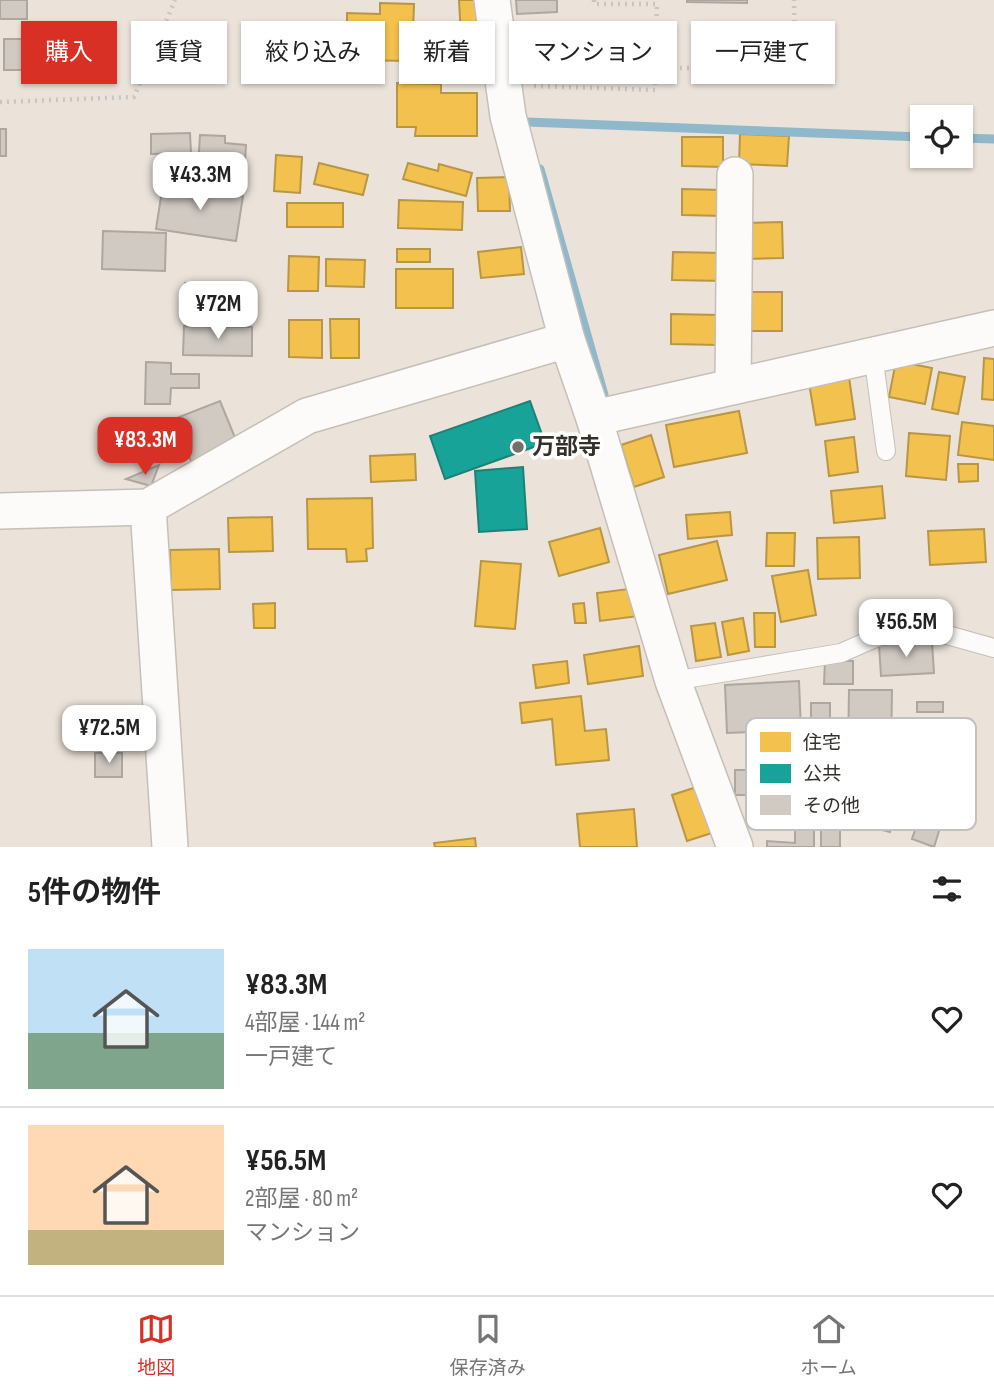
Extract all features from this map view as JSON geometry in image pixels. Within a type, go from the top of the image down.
[{"type":"street","points":[[492,0],[508,116],[567,340],[594,418],[673,681],[735,847]]},
{"type":"street","points":[[733,385],[734,175]]},
{"type":"street","points":[[594,418],[994,328]]},
{"type":"street","points":[[0,511],[148,507],[307,415],[567,340]]},
{"type":"street","points":[[148,507],[170,847]]},
{"type":"lane","points":[[873,354],[886,450]]},
{"type":"lane","points":[[673,681],[841,653],[882,635],[933,631],[994,648]]},
{"type":"path","points":[[0,102],[134,97],[175,0]]},
{"type":"path","points":[[594,0],[594,4],[657,4],[656,21]]},
{"type":"path","points":[[677,68],[795,68],[794,0]]},
{"type":"path","points":[[522,86],[655,90],[655,84]]},
{"type":"building: 住宅","points":[[459,0],[480,0],[481,21],[460,21]]},
{"type":"building: 住宅","points":[[380,3],[414,4],[413,21],[399,21],[399,61],[385,61],[385,21],[347,21],[347,13],[380,14]]},
{"type":"building: 住宅","points":[[397,83],[441,84],[441,93],[477,93],[477,136],[415,136],[416,127],[397,127]]},
{"type":"building: 住宅","points":[[740,134],[789,136],[787,166],[739,164]]},
{"type":"building: 住宅","points":[[682,137],[723,137],[723,167],[682,166]]},
{"type":"building: 住宅","points":[[276,155],[302,157],[300,193],[274,191]]},
{"type":"building: 住宅","points":[[319,163],[368,175],[363,195],[314,184]]},
{"type":"building: 住宅","points":[[408,163],[438,171],[439,164],[472,173],[466,196],[403,179]]},
{"type":"building: 住宅","points":[[509,177],[510,211],[478,211],[477,178]]},
{"type":"building: 住宅","points":[[682,189],[723,190],[723,216],[682,215]]},
{"type":"building: 住宅","points":[[399,200],[463,202],[462,230],[398,228]]},
{"type":"building: 住宅","points":[[287,203],[343,203],[343,227],[287,227]]},
{"type":"building: 住宅","points":[[782,222],[783,258],[747,259],[745,223]]},
{"type":"building: 住宅","points":[[521,247],[524,274],[481,278],[478,252]]},
{"type":"building: 住宅","points":[[397,249],[430,249],[430,262],[397,262]]},
{"type":"building: 住宅","points":[[673,252],[724,253],[724,281],[672,280]]},
{"type":"building: 住宅","points":[[289,256],[319,257],[318,291],[288,291]]},
{"type":"building: 住宅","points":[[326,259],[365,260],[364,287],[326,286]]},
{"type":"building: 住宅","points":[[396,269],[453,269],[453,308],[396,308]]},
{"type":"building: 住宅","points":[[747,292],[782,292],[782,331],[747,331]]},
{"type":"building: 住宅","points":[[671,314],[719,315],[718,345],[671,344]]},
{"type":"building: 住宅","points":[[330,319],[359,319],[359,358],[331,358]]},
{"type":"building: 住宅","points":[[289,320],[322,320],[322,358],[289,357]]},
{"type":"building: 住宅","points":[[984,358],[994,359],[994,400],[982,399]]},
{"type":"building: 住宅","points":[[896,361],[932,368],[925,404],[889,397]]},
{"type":"building: 住宅","points":[[939,372],[965,377],[958,414],[932,409]]},
{"type":"building: 住宅","points":[[849,377],[855,419],[816,425],[809,383]]},
{"type":"building: 住宅","points":[[739,411],[747,453],[674,467],[666,425]]},
{"type":"building: 住宅","points":[[962,422],[994,426],[994,460],[958,455]]},
{"type":"building: 住宅","points":[[909,433],[950,436],[946,480],[906,476]]},
{"type":"building: 住宅","points":[[651,435],[664,477],[634,487],[621,445]]},
{"type":"building: 住宅","points":[[854,437],[858,472],[829,476],[825,441]]},
{"type":"building: 住宅","points":[[415,454],[416,480],[371,482],[370,456]]},
{"type":"building: 住宅","points":[[958,464],[978,464],[978,481],[959,482]]},
{"type":"building: 住宅","points":[[882,486],[885,518],[834,523],[831,491]]},
{"type":"building: 住宅","points":[[372,498],[373,548],[366,549],[367,561],[347,562],[346,549],[308,549],[307,499]]},
{"type":"building: 住宅","points":[[730,512],[732,535],[688,539],[686,515]]},
{"type":"building: 住宅","points":[[272,517],[273,551],[229,552],[228,518]]},
{"type":"building: 住宅","points":[[600,528],[609,562],[559,576],[549,542]]},
{"type":"building: 住宅","points":[[984,529],[986,562],[930,565],[928,531]]},
{"type":"building: 住宅","points":[[767,533],[795,533],[794,566],[766,566]]},
{"type":"building: 住宅","points":[[859,537],[860,578],[818,579],[817,538]]},
{"type":"building: 住宅","points":[[717,541],[727,580],[668,594],[659,555]]},
{"type":"building: 住宅","points":[[219,549],[220,589],[171,590],[170,550]]},
{"type":"building: 住宅","points":[[481,561],[521,564],[515,629],[475,626]]},
{"type":"building: 住宅","points":[[808,570],[816,615],[781,622],[772,576]]},
{"type":"building: 住宅","points":[[636,588],[639,616],[600,621],[597,593]]},
{"type":"building: 住宅","points":[[275,603],[275,628],[254,628],[253,604]]},
{"type":"building: 住宅","points":[[584,603],[586,623],[575,623],[573,604]]},
{"type":"building: 住宅","points":[[754,613],[775,613],[775,647],[755,647]]},
{"type":"building: 住宅","points":[[743,618],[749,651],[728,655],[722,622]]},
{"type":"building: 住宅","points":[[715,623],[721,657],[696,661],[691,626]]},
{"type":"building: 住宅","points":[[639,646],[643,676],[588,684],[584,655]]},
{"type":"building: 住宅","points":[[567,661],[569,683],[536,688],[533,665]]},
{"type":"building: 住宅","points":[[581,696],[585,731],[606,729],[609,760],[556,765],[552,719],[522,723],[520,703]]},
{"type":"building: 住宅","points":[[706,784],[721,830],[687,841],[672,795]]},
{"type":"building: 住宅","points":[[634,809],[637,847],[580,847],[577,814]]},
{"type":"building: 住宅","points":[[475,838],[476,847],[435,847],[434,843]]},
{"type":"building: 公共","points":[[530,401],[545,443],[445,479],[430,436]]},
{"type":"building: 公共","points":[[523,467],[527,529],[479,532],[475,471]]},
{"type":"building: その他","points":[[0,0],[27,0],[27,19],[0,19]]},
{"type":"building: その他","points":[[516,0],[557,0],[557,12],[517,14]]},
{"type":"building: その他","points":[[747,0],[747,3],[687,2]]},
{"type":"building: その他","points":[[4,39],[21,39],[21,70],[4,70]]},
{"type":"building: その他","points":[[0,129],[6,129],[6,156],[0,156]]},
{"type":"building: その他","points":[[190,133],[191,153],[151,154],[151,134]]},
{"type":"building: その他","points":[[200,135],[225,136],[225,143],[246,145],[244,176],[213,174],[213,169],[198,168]]},
{"type":"building: その他","points":[[163,184],[243,196],[236,241],[156,229]]},
{"type":"building: その他","points":[[103,231],[166,233],[165,271],[102,269]]},
{"type":"building: その他","points":[[185,283],[238,286],[237,312],[183,309]]},
{"type":"building: その他","points":[[184,326],[252,327],[252,356],[183,355]]},
{"type":"building: その他","points":[[146,362],[171,363],[171,374],[199,374],[199,388],[171,388],[170,404],[145,404]]},
{"type":"building: その他","points":[[220,401],[238,445],[192,464],[174,419]]},
{"type":"building: その他","points":[[159,465],[151,486],[126,479]]},
{"type":"building: その他","points":[[932,642],[934,673],[881,676],[879,645]]},
{"type":"building: その他","points":[[825,661],[853,661],[853,684],[824,684]]},
{"type":"building: その他","points":[[799,681],[801,718],[746,718],[746,732],[727,733],[725,685]]},
{"type":"building: その他","points":[[849,690],[892,690],[892,718],[849,718]]},
{"type":"building: その他","points":[[917,702],[943,702],[943,712],[917,712]]},
{"type":"building: その他","points":[[811,703],[830,703],[830,718],[811,718]]},
{"type":"building: その他","points":[[89,708],[139,708],[140,746],[90,747]]},
{"type":"building: その他","points":[[95,753],[122,753],[122,777],[95,777]]},
{"type":"building: その他","points":[[735,770],[746,770],[746,795],[735,795]]},
{"type":"building: その他","points":[[795,830],[814,830],[814,847],[767,847],[767,841],[795,843]]},
{"type":"building: その他","points":[[821,830],[840,830],[840,847],[821,847]]},
{"type":"building: その他","points":[[915,830],[939,830],[934,847],[912,839]]},
{"type":"waterway","points":[[527,122],[910,137]]},
{"type":"waterway","points":[[973,138],[994,139]]},
{"type":"waterway","points":[[540,169],[604,395]]},
{"type":"place","name":"万部寺","points":[[518,447]]}]
